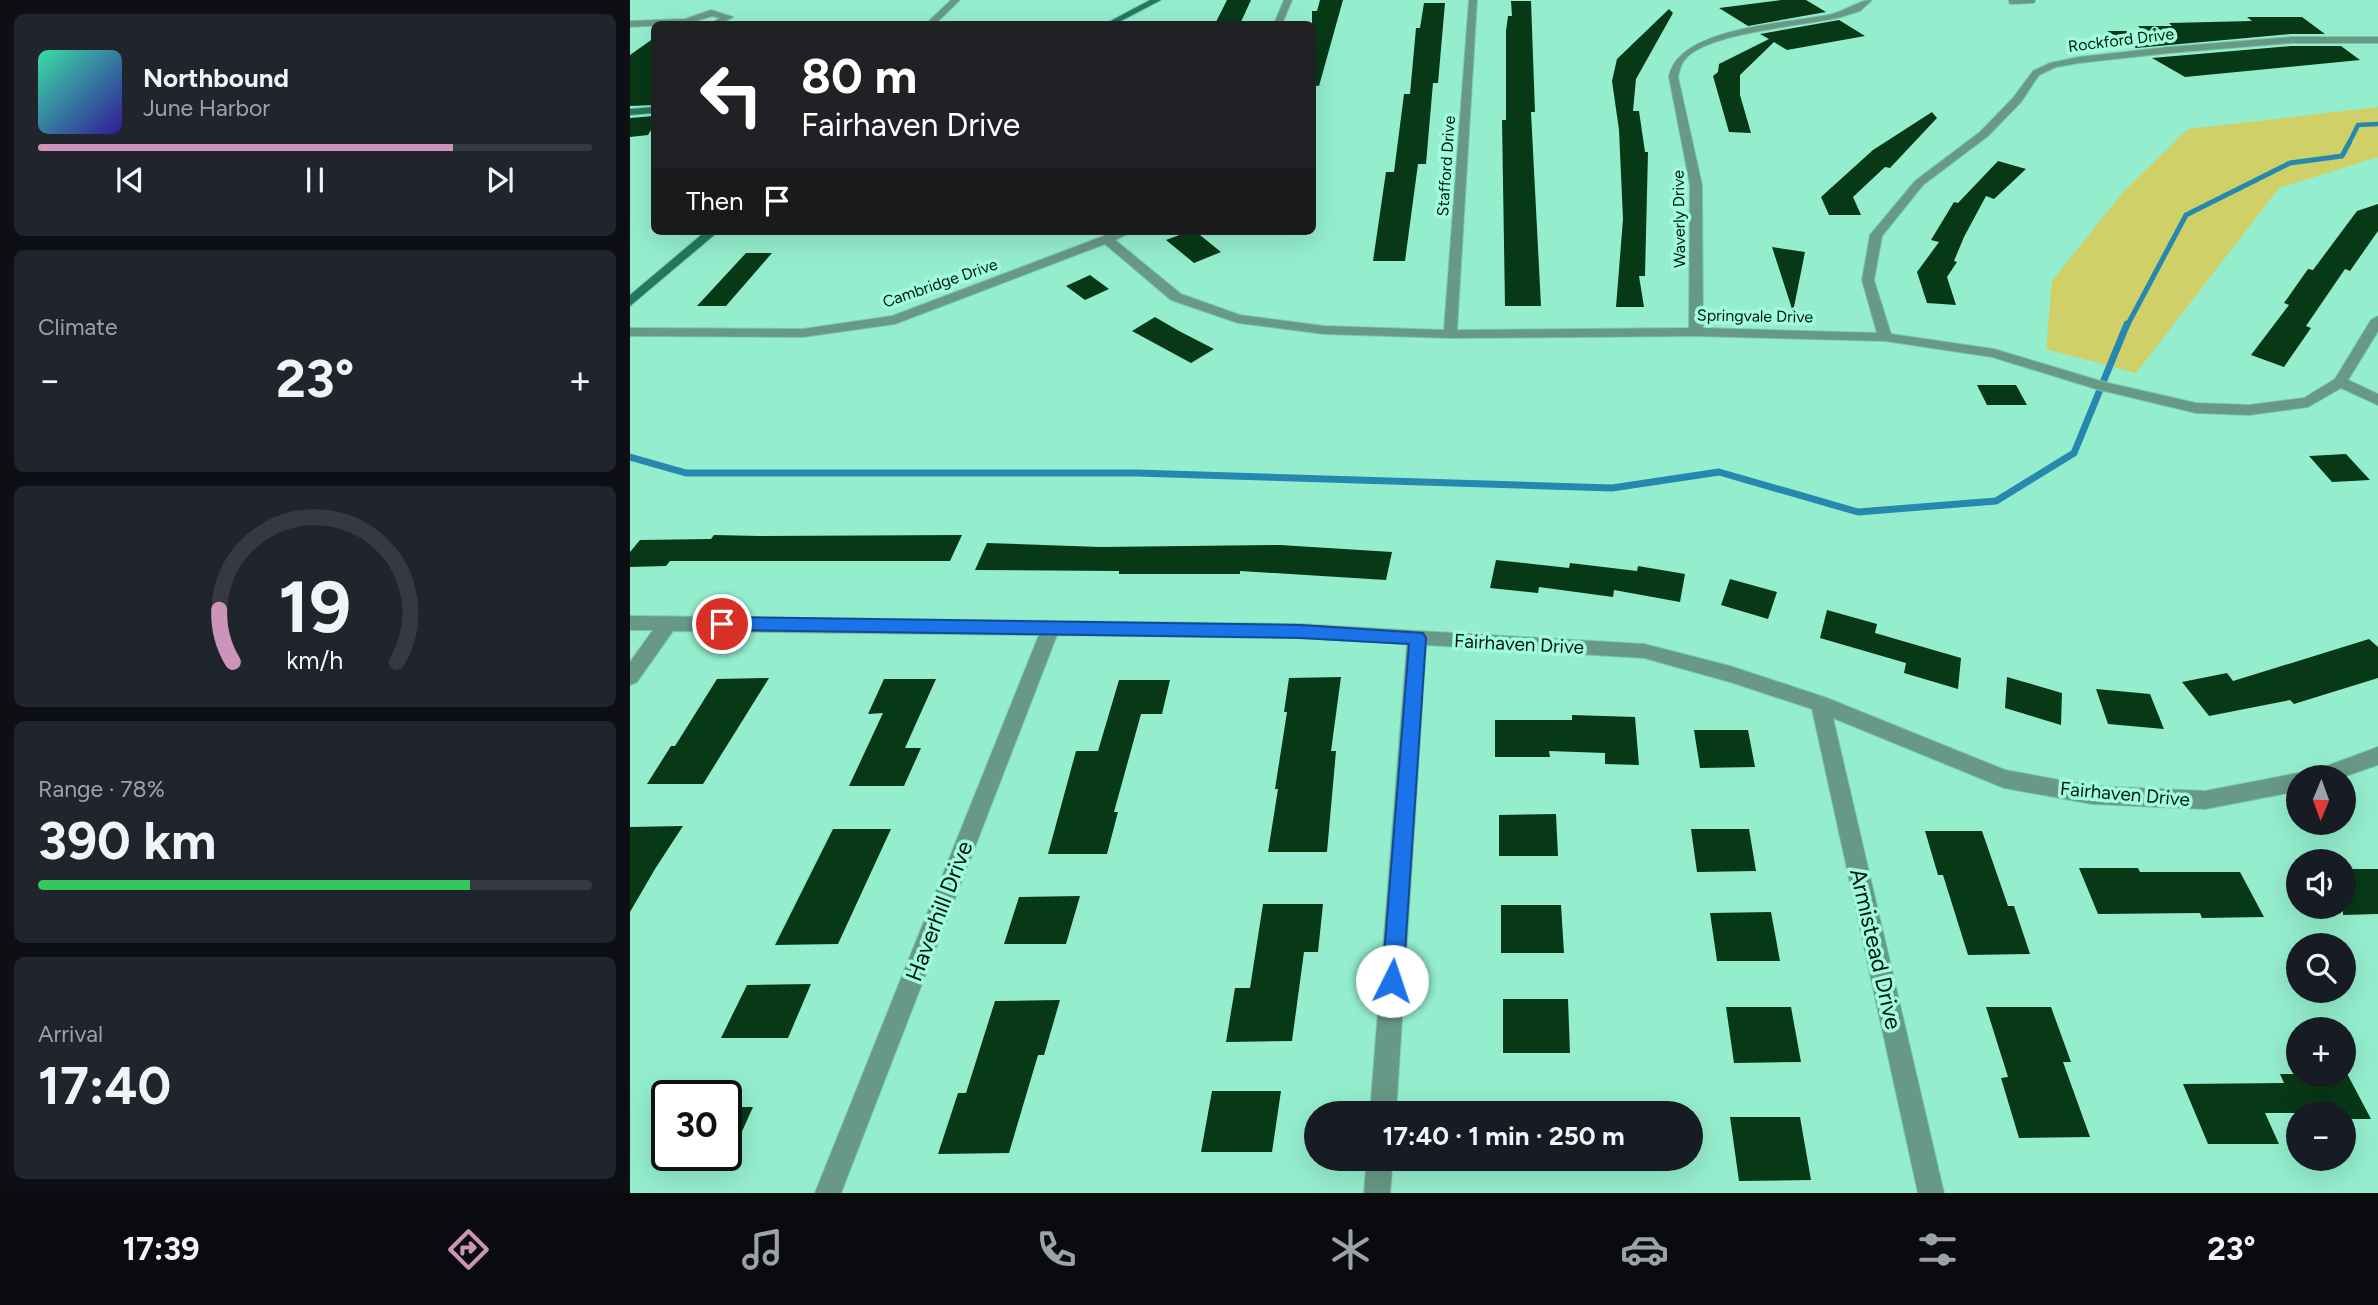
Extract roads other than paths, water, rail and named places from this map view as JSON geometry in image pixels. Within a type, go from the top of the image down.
[{"type":"street","points":[[933,21],[956,0]]},
{"type":"street","points":[[1115,21],[1157,0]]},
{"type":"street","points":[[1279,21],[1288,0]]},
{"type":"street","name":"Stafford Drive","points":[[1450,334],[1473,0]]},
{"type":"street","name":"Waverly Drive","points":[[1696,332],[1695,166],[1674,86],[1675,68],[1684,54],[1701,43],[1723,35],[1853,12],[1868,0]]},
{"type":"street","points":[[691,21],[711,13],[729,17],[720,21]]},
{"type":"street","points":[[630,24],[651,24]]},
{"type":"street","name":"Rockford Drive","points":[[1885,337],[1868,280],[1876,235],[1919,183],[1984,134],[2017,100],[2036,73],[2053,65],[2079,60],[2169,50],[2291,40],[2378,40]]},
{"type":"street","points":[[630,112],[651,110]]},
{"type":"street","points":[[630,302],[708,235]]},
{"type":"street","name":"Cambridge Drive","points":[[630,332],[803,333],[895,320],[1119,235]]},
{"type":"street","name":"Springvale Drive","points":[[1107,240],[1176,297],[1238,318],[1324,330],[1450,334],[1696,332],[1885,337],[1994,353],[2101,386],[2196,408],[2249,410],[2308,402],[2340,382],[2378,320]]},
{"type":"street","points":[[2340,382],[2378,400]]},
{"type":"street","name":"Fairhaven Drive","points":[[630,623],[1300,631],[1644,651],[1730,674],[1819,704],[2004,779],[2092,795],[2205,800],[2286,784]]},
{"type":"street","points":[[630,677],[668,623]]},
{"type":"street","name":"Haverhill Drive","points":[[828,1193],[1049,629]]},
{"type":"street","points":[[1384,1101],[1417,638]]},
{"type":"street","name":"Armistead Drive","points":[[1819,704],[1931,1193]]},
{"type":"street","points":[[2353,765],[2378,756]]},
{"type":"street","points":[[1377,1193],[1379,1171]]},
{"type":"lane","points":[[2012,1],[2032,0]]},
{"type":"waterway","points":[[2349,143],[2358,125],[2378,124]]},
{"type":"waterway","points":[[2127,326],[2186,215],[2290,163],[2342,156],[2349,143]]},
{"type":"waterway","points":[[630,457],[686,473],[1137,473],[1612,488],[1719,472],[1858,512],[1996,501],[2074,453],[2127,324]]}]
